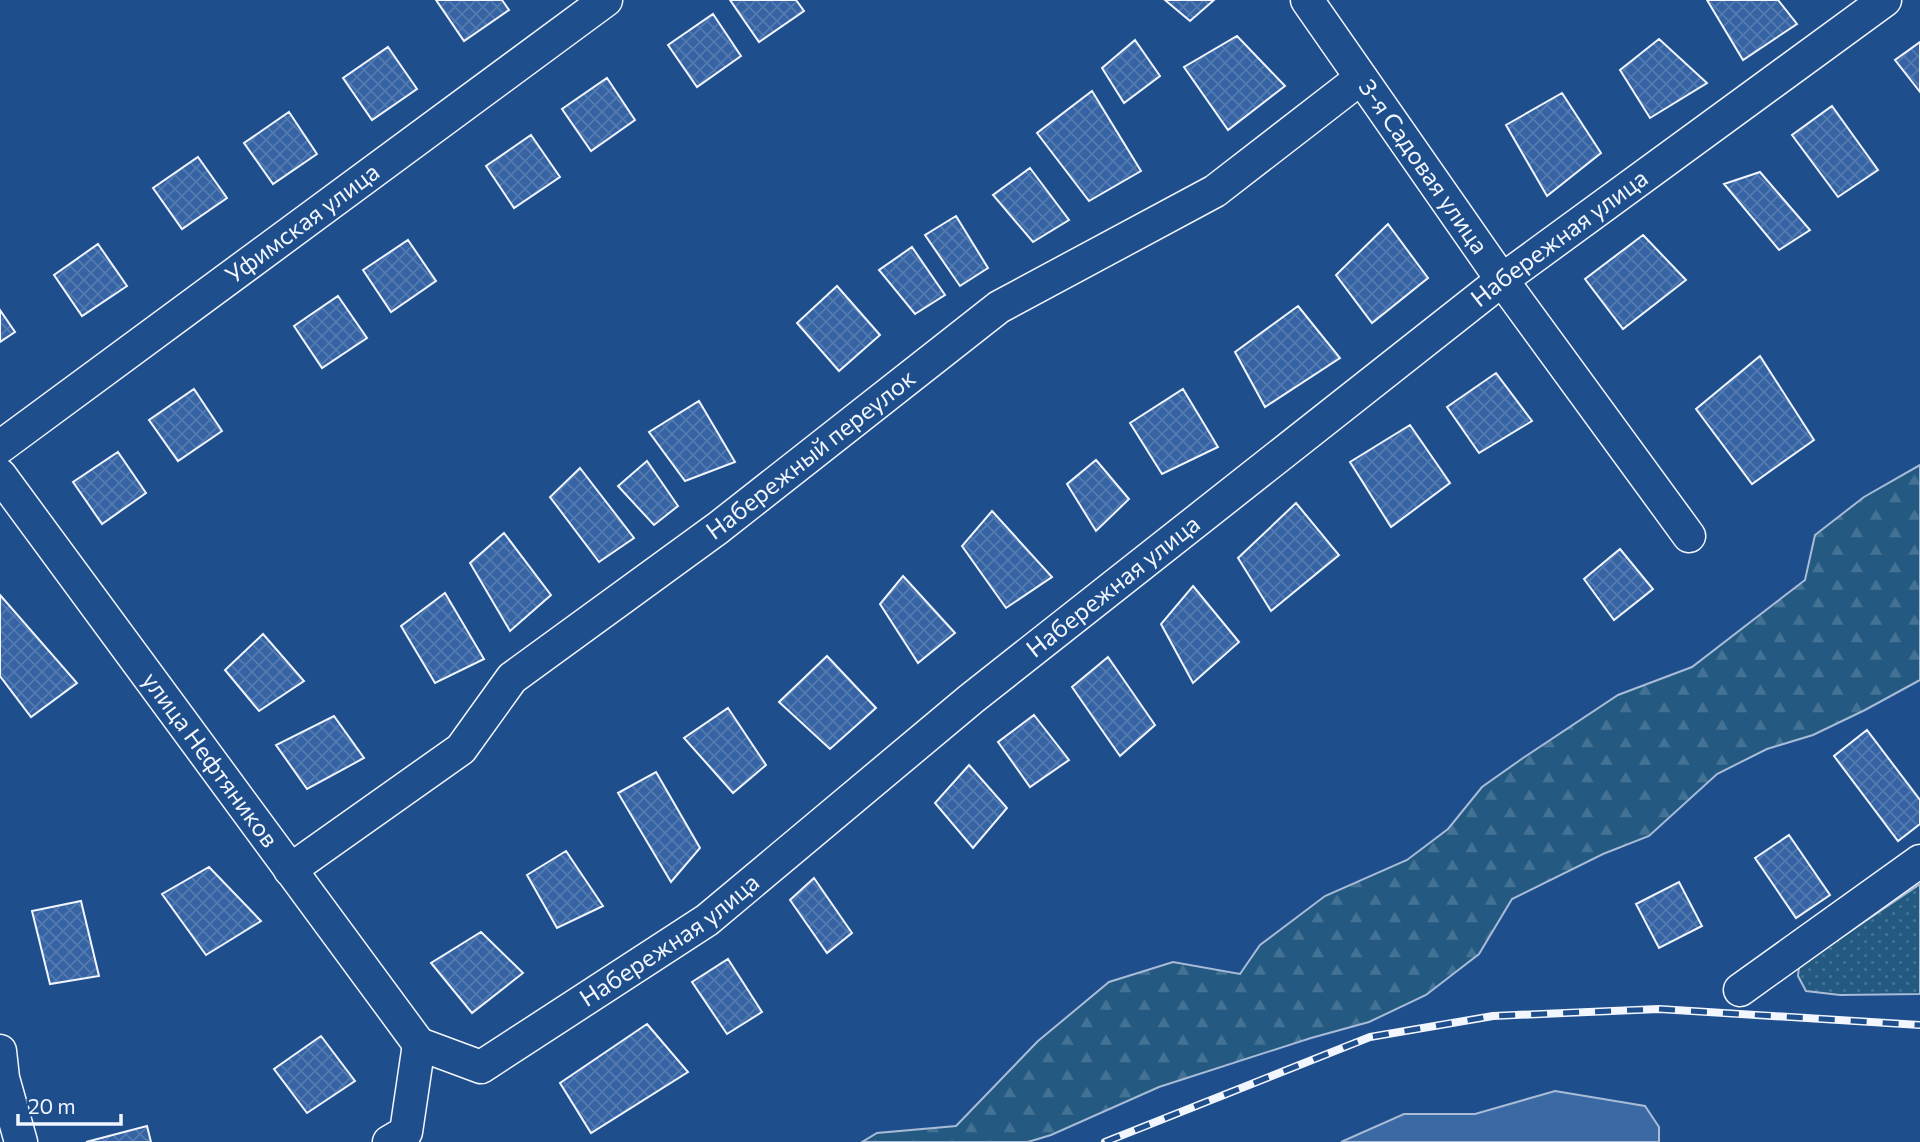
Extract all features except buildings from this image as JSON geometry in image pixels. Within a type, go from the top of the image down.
[{"type":"street","name":"Уфимская улица","points":[[0,447],[606,0]]},
{"type":"street","name":"3-я Садовая улица","points":[[1307,0],[1502,280],[1689,536]]},
{"type":"street","name":"Набережная улица","points":[[419,1044],[481,1067],[706,920],[971,699],[1502,280],[1885,0]]},
{"type":"street","name":"Набережный переулок","points":[[290,870],[461,749],[512,678],[718,528],[999,307],[1215,191],[1361,78]]},
{"type":"street","name":"улица Нефтяников","points":[[0,475],[419,1044]]},
{"type":"street","points":[[1740,990],[1920,861]]},
{"type":"street","points":[[390,1142],[406,1132],[419,1044]]},
{"type":"street","points":[[0,1051],[4,1078],[21,1142]]},
{"type":"green space","points":[[1920,465],[1920,680],[1813,735],[1767,749],[1717,774],[1649,836],[1603,854],[1512,899],[1479,954],[1426,995],[1369,1022],[1159,1087],[1051,1135],[1028,1142],[862,1142],[877,1133],[956,1126],[1038,1041],[1109,982],[1173,962],[1240,974],[1260,945],[1325,896],[1407,860],[1448,829],[1482,787],[1523,758],[1618,695],[1692,667],[1805,580],[1815,535],[1864,497]]},
{"type":"green space","points":[[1920,884],[1920,994],[1840,995],[1806,991],[1798,976],[1799,966]]},
{"type":"shaded area","points":[[1555,1091],[1645,1106],[1659,1127],[1659,1142],[1341,1142],[1404,1114],[1475,1114]]},
{"type":"railway","points":[[1105,1142],[1370,1037],[1493,1016],[1659,1009],[1920,1025]]}]
